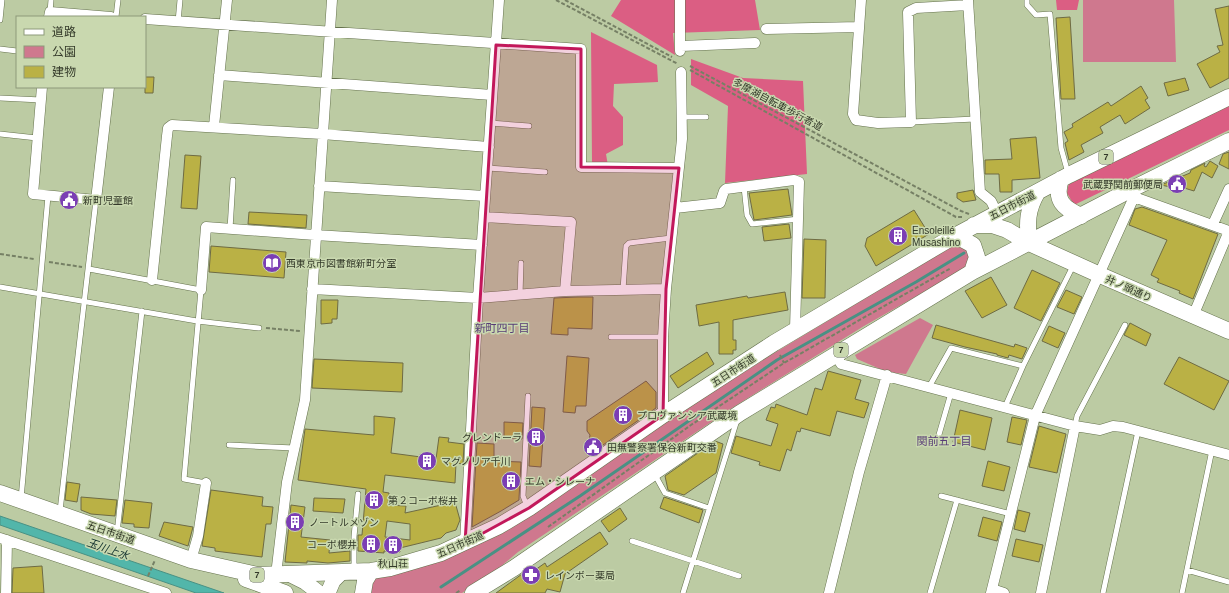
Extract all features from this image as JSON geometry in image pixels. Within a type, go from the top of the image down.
[{"type":"main road","name":"五日市街道","points":[[0,493],[191,560],[257,575],[371,571],[417,561],[465,543],[529,508],[663,415],[795,330],[951,238],[980,219],[1037,193],[1065,177],[1229,97]]},
{"type":"main road","name":"7","points":[[478,589],[653,473],[740,413],[972,272],[1081,216],[1132,194],[1229,141]]},
{"type":"main road","points":[[1065,177],[1058,193],[1059,199],[1069,210],[1081,216]]},
{"type":"main road","points":[[1029,243],[1027,220],[1030,204],[1037,193]]},
{"type":"main road","name":"井ノ頭通り","points":[[980,219],[1007,230],[1029,243],[1074,264],[1229,331]]},
{"type":"main road","points":[[951,238],[962,239],[973,245],[977,257],[972,272]]},
{"type":"main road","name":"五日市街道","points":[[223,568],[234,574],[284,593]]},
{"type":"main road","points":[[363,593],[365,581],[371,571]]},
{"type":"main road","points":[[328,593],[333,581],[347,573]]},
{"type":"main road","points":[[283,575],[305,582],[319,593]]},
{"type":"street","points":[[214,126],[227,0]]},
{"type":"street","points":[[283,575],[286,482],[305,400],[308,332],[332,0]]},
{"type":"street","points":[[465,543],[478,298],[499,0]]},
{"type":"street","points":[[680,0],[681,48],[755,44]]},
{"type":"street","points":[[861,0],[853,114],[856,120],[878,123],[911,122],[908,12],[916,4],[968,2],[980,192],[991,201],[980,219]]},
{"type":"street","points":[[50,15],[80,16]]},
{"type":"street","points":[[146,20],[581,49],[581,167],[679,168]]},
{"type":"street","points":[[766,29],[859,27]]},
{"type":"street","points":[[663,415],[663,337],[666,289],[679,168],[684,68]]},
{"type":"street","points":[[219,75],[492,96]]},
{"type":"street","points":[[42,88],[33,194],[96,200],[109,88]]},
{"type":"street","points":[[152,280],[168,128],[172,125],[214,126],[489,147]]},
{"type":"street","points":[[675,208],[720,203],[724,191],[797,180],[800,184],[795,330]]},
{"type":"street","points":[[319,186],[485,196]]},
{"type":"street","points":[[1212,224],[1229,189]]},
{"type":"street","points":[[1004,593],[991,591],[1035,416],[1100,275],[1132,194],[1229,231],[1193,316]]},
{"type":"street","points":[[484,217],[571,222],[565,291]]},
{"type":"street","points":[[201,290],[206,227],[482,245]]},
{"type":"street","points":[[312,289],[478,298],[565,291],[666,289]]},
{"type":"street","points":[[835,354],[841,364],[887,375],[1035,416],[1075,426],[1100,430],[1113,426],[1123,427],[1229,455]]},
{"type":"street","points":[[829,593],[859,472],[887,375]]},
{"type":"street","points":[[1041,593],[1075,426]]},
{"type":"street","points":[[191,560],[198,536],[206,483]]},
{"type":"street","points":[[6,593],[3,539],[150,590],[166,593]]},
{"type":"lane","points":[[0,20],[2,0]]},
{"type":"lane","points":[[50,15],[51,0]]},
{"type":"lane","points":[[116,16],[118,0]]},
{"type":"lane","points":[[178,22],[180,0]]},
{"type":"lane","points":[[1027,0],[1027,5],[1036,15],[1050,14],[1061,148],[1065,177]]},
{"type":"lane","points":[[0,49],[16,51]]},
{"type":"lane","points":[[0,98],[41,100]]},
{"type":"lane","points":[[682,118],[706,117]]},
{"type":"lane","points":[[911,122],[975,118]]},
{"type":"lane","points":[[490,123],[529,126]]},
{"type":"lane","points":[[0,134],[37,138]]},
{"type":"lane","points":[[487,168],[545,172]]},
{"type":"lane","points":[[230,228],[233,180]]},
{"type":"lane","points":[[744,187],[747,215],[752,224],[799,219]]},
{"type":"lane","points":[[21,500],[38,292],[48,196]]},
{"type":"lane","points":[[60,514],[96,200]]},
{"type":"lane","points":[[623,290],[626,246],[629,244],[671,238]]},
{"type":"lane","points":[[520,295],[521,263]]},
{"type":"lane","points":[[1004,407],[1022,366],[1074,264]]},
{"type":"lane","points":[[89,269],[201,290],[197,321],[184,479],[206,483]]},
{"type":"lane","points":[[0,286],[197,321],[259,328]]},
{"type":"lane","points":[[117,534],[142,311]]},
{"type":"lane","points":[[1075,426],[1077,416],[1125,325]]},
{"type":"lane","points":[[611,336],[663,337]]},
{"type":"lane","points":[[929,387],[951,348],[1022,366]]},
{"type":"lane","points":[[938,438],[952,393]]},
{"type":"lane","points":[[528,396],[523,496],[529,508]]},
{"type":"lane","points":[[683,593],[740,413]]},
{"type":"lane","points":[[1103,593],[1138,431]]},
{"type":"lane","points":[[229,445],[294,448]]},
{"type":"lane","points":[[1182,593],[1212,450]]},
{"type":"lane","points":[[653,473],[665,493],[709,508]]},
{"type":"lane","points":[[347,573],[354,537],[358,494]]},
{"type":"lane","points":[[941,496],[1011,514]]},
{"type":"lane","points":[[930,593],[956,500]]},
{"type":"lane","points":[[632,542],[739,576]]},
{"type":"lane","points":[[1187,570],[1229,582]]},
{"type":"path","points":[[556,0],[684,68],[956,217],[980,219]]},
{"type":"path","points":[[565,0],[681,62]]},
{"type":"path","name":"多摩湖自転車歩行者道","points":[[684,68],[961,211],[980,219]]},
{"type":"path","points":[[0,254],[89,269]]},
{"type":"path","points":[[546,529],[783,361],[956,265]]},
{"type":"path","points":[[259,328],[308,332]]},
{"type":"path","points":[[780,355],[783,361]]},
{"type":"path","points":[[149,573],[154,562]]},
{"type":"path","points":[[456,593],[478,589]]},
{"type":"highlighted area","points":[[496,45],[581,49],[581,167],[679,168],[666,289],[663,415],[529,508],[465,543]]},
{"type":"green space","points":[[1083,0],[1174,0],[1176,62],[1083,62]]},
{"type":"green space","points":[[962,244],[969,254],[966,268],[864,326],[732,408],[518,552],[493,573],[462,593],[370,593],[373,577],[501,533],[558,497],[675,416],[771,355],[952,246]]},
{"type":"green space","points":[[920,318],[933,325],[906,374],[887,372],[857,359],[855,355]]},
{"type":"shaded area","points":[[621,0],[755,0],[760,30],[673,33],[675,55],[611,16]]},
{"type":"shaded area","points":[[1056,0],[1079,0],[1077,10],[1057,10]]},
{"type":"shaded area","points":[[591,32],[657,65],[658,82],[614,84],[613,106],[623,117],[623,145],[606,154],[608,166],[592,164]]},
{"type":"shaded area","points":[[691,59],[743,78],[803,81],[807,174],[725,183],[728,106],[691,85]]},
{"type":"shaded area","points":[[1229,103],[1229,130],[1074,205],[1067,193],[1069,182]]},
{"type":"water","points":[[0,516],[224,593],[196,593],[0,525]]},
{"type":"building","points":[[1229,6],[1229,78],[1210,88],[1197,64],[1220,52],[1217,46],[1223,45],[1215,9]]},
{"type":"building","points":[[1070,17],[1075,99],[1061,99],[1056,18]]},
{"type":"building","points":[[146,77],[154,77],[153,93],[145,93]]},
{"type":"building","points":[[1185,78],[1189,90],[1168,96],[1164,83]]},
{"type":"building","points":[[1141,86],[1148,98],[1145,100],[1150,108],[1125,124],[1120,115],[1100,127],[1103,133],[1081,145],[1084,152],[1069,160],[1065,143],[1068,141],[1064,132],[1073,127],[1072,124],[1108,102],[1111,106]]},
{"type":"building","points":[[1036,137],[1040,178],[1012,180],[1012,192],[1000,192],[999,174],[985,174],[985,160],[1012,159],[1010,139]]},
{"type":"building","points":[[1229,152],[1229,169],[1219,164],[1223,154]]},
{"type":"building","points":[[185,155],[201,156],[197,209],[181,208]]},
{"type":"building","points":[[1210,161],[1218,166],[1212,178],[1202,172],[1194,191],[1181,187],[1180,189],[1161,185],[1190,173],[1191,170],[1205,163],[1204,166],[1206,167]]},
{"type":"building","points":[[788,189],[792,215],[754,220],[749,193]]},
{"type":"building","points":[[973,190],[976,200],[963,202],[957,198],[957,193]]},
{"type":"building","points":[[1142,207],[1218,234],[1193,299],[1179,293],[1180,291],[1157,282],[1159,279],[1151,275],[1167,240],[1129,225],[1135,209]]},
{"type":"building","name":"Ensoleillé Musashino","points":[[914,210],[929,234],[876,266],[865,246],[867,238]]},
{"type":"building","points":[[249,212],[307,215],[306,228],[248,224]]},
{"type":"building","points":[[789,224],[791,238],[764,241],[762,227]]},
{"type":"building","points":[[804,239],[826,240],[825,298],[802,298]]},
{"type":"building","points":[[211,246],[286,252],[284,278],[209,272]]},
{"type":"building","points":[[1032,270],[1060,283],[1041,321],[1014,308]]},
{"type":"building","points":[[991,277],[1007,305],[982,318],[965,291]]},
{"type":"building","points":[[1066,290],[1082,297],[1074,314],[1057,307]]},
{"type":"building","points":[[785,292],[788,310],[733,320],[733,340],[736,340],[736,350],[733,350],[733,354],[719,354],[719,322],[699,326],[696,305],[747,296],[748,298]]},
{"type":"building","points":[[593,297],[592,329],[568,328],[568,335],[551,334],[554,298]]},
{"type":"building","points":[[321,300],[338,300],[337,319],[332,319],[332,323],[321,324]]},
{"type":"building","points":[[1130,323],[1151,334],[1146,346],[1124,335]]},
{"type":"building","points":[[936,325],[1014,347],[1015,344],[1027,348],[1022,359],[1009,355],[1008,358],[932,338]]},
{"type":"building","points":[[1049,326],[1065,333],[1058,348],[1042,341]]},
{"type":"building","points":[[707,352],[714,364],[678,388],[670,376]]},
{"type":"building","points":[[567,356],[589,358],[586,406],[576,406],[575,413],[563,412]]},
{"type":"building","points":[[1179,357],[1229,381],[1214,410],[1164,384]]},
{"type":"building","points":[[314,359],[403,363],[402,392],[312,388]]},
{"type":"building","points":[[828,371],[861,380],[855,399],[869,403],[864,418],[837,411],[830,436],[801,428],[800,432],[797,431],[791,451],[787,449],[780,471],[759,465],[760,462],[731,453],[736,436],[771,446],[778,424],[766,420],[771,407],[775,408],[776,404],[807,415],[815,388],[822,390]]},
{"type":"building","name":"プロヴァンシア武蔵境","points":[[646,381],[656,392],[656,408],[593,452],[588,446],[590,435],[587,431],[587,421]]},
{"type":"building","name":"グレンドーラ","points":[[532,407],[545,408],[541,467],[529,466]]},
{"type":"building","points":[[960,410],[992,418],[985,450],[953,442]]},
{"type":"building","points":[[374,416],[395,418],[391,453],[436,459],[439,437],[449,438],[448,442],[464,444],[463,464],[456,463],[455,483],[385,475],[383,492],[389,493],[388,505],[406,506],[405,513],[455,502],[460,520],[456,530],[446,533],[441,538],[400,548],[400,552],[384,551],[384,553],[358,551],[358,535],[362,535],[366,489],[298,480],[305,429],[374,435]],"holes":[[[387,521],[410,524],[410,540],[385,537]]]},
{"type":"building","points":[[1012,417],[1027,420],[1021,445],[1007,442]]},
{"type":"building","points":[[504,422],[523,423],[522,439],[504,438]]},
{"type":"building","points":[[1039,426],[1066,434],[1057,473],[1029,467]]},
{"type":"building","points":[[715,441],[723,444],[716,473],[684,495],[668,490],[665,476]]},
{"type":"building","points":[[477,443],[494,444],[494,461],[521,462],[519,500],[472,527]]},
{"type":"building","points":[[988,461],[1010,467],[1004,491],[982,486]]},
{"type":"building","points":[[67,482],[80,484],[77,502],[65,500]]},
{"type":"building","points":[[211,490],[263,497],[262,506],[273,507],[271,524],[266,524],[262,557],[215,551],[215,548],[202,546]]},
{"type":"building","points":[[81,497],[117,500],[115,516],[91,514],[81,510]]},
{"type":"building","points":[[664,497],[703,510],[699,523],[660,508]]},
{"type":"building","points":[[314,498],[345,499],[343,513],[313,511]]},
{"type":"building","points":[[125,500],[152,503],[149,528],[134,527],[134,524],[122,523]]},
{"type":"building","points":[[291,505],[305,507],[301,537],[330,540],[329,553],[350,551],[350,561],[328,563],[307,561],[307,563],[285,562]]},
{"type":"building","points":[[620,508],[627,519],[609,532],[601,521]]},
{"type":"building","points":[[1018,510],[1030,513],[1025,532],[1014,529]]},
{"type":"building","points":[[983,517],[1002,522],[997,541],[978,536]]},
{"type":"building","points":[[164,522],[193,527],[188,546],[159,536]]},
{"type":"building","points":[[600,532],[608,544],[565,574],[560,592],[547,589],[545,593],[496,593],[533,566],[535,570],[545,563],[547,567]]},
{"type":"building","points":[[1016,539],[1043,545],[1039,562],[1012,556]]},
{"type":"building","points":[[42,566],[44,593],[12,593],[13,568]]},
{"type":"waterway","points":[[441,587],[580,496],[777,360],[916,282],[964,253]]},
{"type":"place","name":"武蔵野関前郵便局","points":[[1177,184]]},
{"type":"place","name":"新町児童館","points":[[69,200]]},
{"type":"place","name":"Ensoleillé Musashino","points":[[898,236]]},
{"type":"place","name":"西東京市図書館新町分室","points":[[272,263]]},
{"type":"place","name":"プロヴァンシア武蔵境","points":[[623,415]]},
{"type":"place","name":"グレンドーラ","points":[[536,437]]},
{"type":"place","name":"田無警察署保谷新町交番","points":[[593,447]]},
{"type":"place","name":"マグノリア千川","points":[[427,461]]},
{"type":"place","name":"エム・シレーナ","points":[[511,481]]},
{"type":"place","name":"第２コーポ桜井","points":[[374,500]]},
{"type":"place","name":"ノートルメゾン","points":[[295,522]]},
{"type":"place","name":"コーポ櫻井","points":[[371,544]]},
{"type":"place","name":"秋山荘","points":[[393,545]]},
{"type":"place","name":"レインボー薬局","points":[[531,575]]},
{"type":"district","name":"新町四丁目","points":[[502,328]]},
{"type":"district","name":"関前五丁目","points":[[944,441]]},
{"type":"water label","name":"玉川上水","points":[[108,549]]}]
